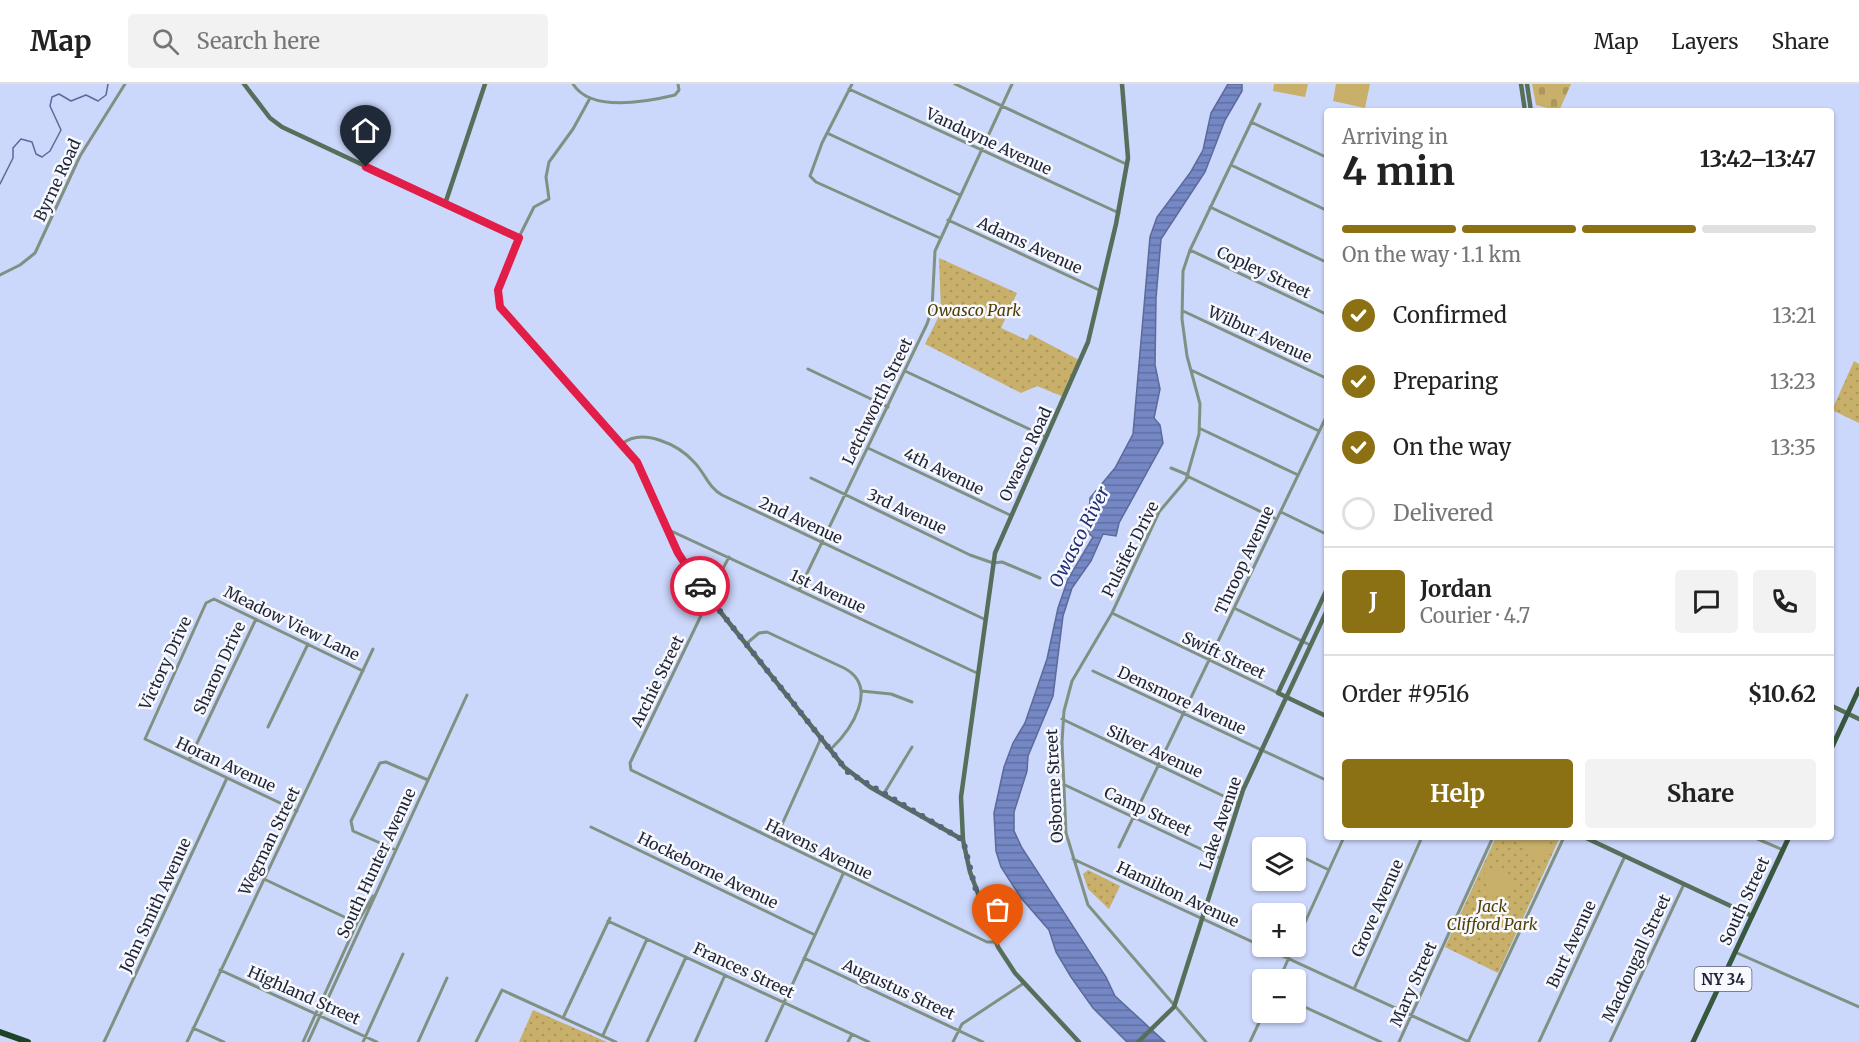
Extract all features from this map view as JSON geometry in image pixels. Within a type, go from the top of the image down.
[{"type":"highway","points":[[0,1032],[28,1042]]},
{"type":"main road","points":[[1834,743],[1859,689]]},
{"type":"main road","name":"South Street","points":[[1693,1042],[1788,840]]},
{"type":"street","name":"Byrne Road","points":[[0,275],[20,265],[35,253],[80,156],[124,84]]},
{"type":"street","points":[[244,84],[263,110],[282,127],[519,238]]},
{"type":"street","points":[[445,204],[485,84]]},
{"type":"street","points":[[573,84],[589,100],[605,103],[675,95],[679,90],[678,84]]},
{"type":"street","points":[[852,84],[827,132],[811,170],[813,179],[940,238]]},
{"type":"street","points":[[955,84],[1128,165]]},
{"type":"street","name":"Letchworth Street","points":[[799,590],[930,316],[932,262],[940,238],[1012,84]]},
{"type":"street","name":"Owasco Road","points":[[1079,1042],[1023,984],[996,943],[975,887],[963,840],[962,786],[993,563],[1010,515],[1083,356],[1119,213],[1128,165],[1122,84]]},
{"type":"street","points":[[1521,84],[1525,108]]},
{"type":"street","points":[[1527,84],[1531,108]]},
{"type":"street","name":"Vanduyne Avenue","points":[[849,89],[1119,213]]},
{"type":"street","points":[[589,100],[573,129],[549,162],[546,177],[549,199],[534,207],[519,238],[498,290],[500,307],[639,466],[684,563],[709,598],[848,772],[883,795],[963,840]]},
{"type":"street","name":"Pulsifer Drive","points":[[1082,666],[1112,613],[1159,512],[1188,476],[1201,429],[1200,404],[1184,336],[1182,271],[1260,104]]},
{"type":"street","points":[[1251,122],[1324,156]]},
{"type":"street","points":[[827,132],[960,195]]},
{"type":"street","points":[[1231,165],[1324,209]]},
{"type":"street","points":[[1210,207],[1324,261]]},
{"type":"street","name":"Adams Avenue","points":[[948,220],[1101,291]]},
{"type":"street","name":"Copley Street","points":[[1190,250],[1324,313]]},
{"type":"street","name":"Wilbur Avenue","points":[[1182,311],[1324,378]]},
{"type":"street","points":[[808,369],[888,407]]},
{"type":"street","points":[[1191,370],[1319,431]]},
{"type":"street","points":[[905,371],[1046,437]]},
{"type":"street","name":"Throop Avenue","points":[[1119,848],[1324,421]]},
{"type":"street","points":[[1201,429],[1298,475]]},
{"type":"street","name":"2nd Avenue","points":[[622,444],[631,437],[641,437],[679,450],[696,464],[718,494],[984,619]]},
{"type":"street","name":"4th Avenue","points":[[868,448],[1010,515]]},
{"type":"street","points":[[1171,468],[1276,519]]},
{"type":"street","name":"3rd Avenue","points":[[811,478],[993,563]]},
{"type":"street","points":[[1280,512],[1324,533]]},
{"type":"street","name":"1st Avenue","points":[[668,530],[977,673]]},
{"type":"street","name":"Archie Street","points":[[633,772],[630,763],[729,557]]},
{"type":"street","points":[[993,563],[999,561],[1040,578]]},
{"type":"street","points":[[1278,693],[1324,596]]},
{"type":"street","name":"Meadow View Lane","points":[[210,599],[363,671]]},
{"type":"street","name":"Victory Drive","points":[[145,739],[144,735],[210,599]]},
{"type":"street","points":[[1234,608],[1310,645]]},
{"type":"street","name":"Swift Street","points":[[1112,613],[1324,715]]},
{"type":"street","name":"Lake Avenue","points":[[1138,1042],[1174,1007],[1238,803],[1260,750],[1324,616]]},
{"type":"street","name":"Sharon Drive","points":[[189,760],[256,619]]},
{"type":"street","points":[[746,644],[761,632],[770,633],[849,671],[857,678],[861,691],[855,720],[830,750]]},
{"type":"street","points":[[268,727],[308,644]]},
{"type":"street","name":"Wegman Street","points":[[187,1042],[373,649]]},
{"type":"street","name":"Osborne Street","points":[[1082,666],[1068,689],[1062,719],[1066,833],[1086,902],[1093,913],[1206,1042]]},
{"type":"street","name":"Densmore Avenue","points":[[1093,671],[1324,779]]},
{"type":"street","points":[[861,691],[891,694],[912,702]]},
{"type":"street","name":"South Hunter Avenue","points":[[308,1042],[359,924],[396,850],[467,695]]},
{"type":"street","points":[[1834,707],[1859,719]]},
{"type":"street","name":"Silver Avenue","points":[[1062,719],[1238,803]]},
{"type":"street","points":[[774,841],[821,738]]},
{"type":"street","name":"Horan Avenue","points":[[145,739],[297,811]]},
{"type":"street","points":[[883,795],[912,747]]},
{"type":"street","points":[[396,850],[353,831],[351,821],[381,763],[386,762],[428,780]]},
{"type":"street","name":"Havens Avenue","points":[[633,772],[987,942],[996,943]]},
{"type":"street","name":"John Smith Avenue","points":[[104,1042],[227,778]]},
{"type":"street","name":"Camp Street","points":[[1065,785],[1220,858]]},
{"type":"street","name":"Hockeborne Avenue","points":[[591,827],[815,935]]},
{"type":"street","points":[[1306,920],[1343,840]]},
{"type":"street","name":"Grove Avenue","points":[[1354,989],[1421,840]]},
{"type":"street","name":"Mary Street","points":[[1399,1042],[1492,840]]},
{"type":"street","points":[[1468,1042],[1563,840]]},
{"type":"street","points":[[1590,840],[1752,916]]},
{"type":"street","points":[[1760,840],[1783,850]]},
{"type":"street","name":"Burt Avenue","points":[[1539,1042],[1625,856]]},
{"type":"street","name":"Hamilton Avenue","points":[[1073,859],[1468,1042]]},
{"type":"street","points":[[1306,859],[1329,870]]},
{"type":"street","points":[[766,1042],[843,874]]},
{"type":"street","points":[[264,879],[359,924]]},
{"type":"street","name":"Macdougall Street","points":[[1610,1042],[1684,884]]},
{"type":"street","name":"Frances Street","points":[[563,1018],[609,920],[869,1042]]},
{"type":"street","points":[[603,1036],[647,939]]},
{"type":"street","points":[[1735,952],[1859,1007]]},
{"type":"street","points":[[363,1042],[403,954]]},
{"type":"street","points":[[646,1042],[686,957]]},
{"type":"street","name":"Augustus Street","points":[[804,958],[983,1042]]},
{"type":"street","points":[[1284,969],[1288,959]]},
{"type":"street","name":"Highland Street","points":[[220,970],[377,1042]]},
{"type":"street","points":[[694,1042],[726,975]]},
{"type":"street","points":[[418,1042],[447,978]]},
{"type":"street","points":[[953,1042],[962,1024],[1023,984]]},
{"type":"street","points":[[476,1042],[499,992],[504,990],[616,1042]]},
{"type":"street","points":[[1306,1008],[1381,1042]]},
{"type":"street","name":"South Hunter Avenue","points":[[303,1042],[318,1015]]},
{"type":"street","points":[[1250,1042],[1258,1023]]},
{"type":"street","points":[[193,1028],[224,1042]]},
{"type":"street","points":[[848,1042],[852,1034]]},
{"type":"green space","points":[[1274,84],[1308,84],[1305,97],[1273,91]]},
{"type":"green space","points":[[1336,84],[1370,84],[1365,108],[1333,101]]},
{"type":"green space","points":[[1532,84],[1571,84],[1560,108],[1536,105]]},
{"type":"green space","name":"Owasco Park","points":[[939,258],[1017,293],[1001,328],[1027,340],[1030,334],[1081,361],[1064,397],[1037,386],[1021,393],[925,344],[941,312]]},
{"type":"green space","points":[[1854,361],[1859,364],[1859,423],[1834,411],[1834,406]]},
{"type":"green space","name":"Jack Clifford Park","points":[[1495,840],[1559,840],[1498,973],[1445,947]]},
{"type":"green space","points":[[1523,840],[1552,840],[1541,861],[1525,853],[1522,845]]},
{"type":"green space","points":[[1491,869],[1504,871],[1513,877],[1513,895],[1494,897],[1488,895],[1484,871]]},
{"type":"green space","points":[[1088,870],[1120,886],[1109,909],[1088,889],[1083,874]]},
{"type":"green space","points":[[533,1010],[607,1042],[519,1042]]},
{"type":"water","points":[[1228,84],[1242,84],[1242,91],[1225,120],[1205,172],[1161,239],[1156,298],[1155,365],[1160,389],[1154,418],[1160,425],[1163,443],[1119,523],[1116,536],[1103,534],[1091,561],[1072,588],[1063,616],[1053,696],[1028,756],[1027,771],[1014,812],[1014,831],[1022,848],[1106,977],[1115,996],[1165,1042],[1127,1042],[1093,1008],[1056,952],[1049,930],[1021,898],[1001,867],[996,851],[994,813],[1004,767],[1013,743],[1025,723],[1047,659],[1058,608],[1068,579],[1093,537],[1088,533],[1090,498],[1115,468],[1133,434],[1150,237],[1157,217],[1190,173],[1203,150],[1211,113]]},
{"type":"waterway","points":[[0,184],[13,158],[13,148],[21,139],[32,142],[36,154],[42,157],[50,151],[61,130],[50,106],[52,97],[59,94],[71,101],[86,95],[98,101],[106,95],[108,84]]},
{"type":"way so far","points":[[700,586],[729,625],[782,686],[848,772],[963,840],[970,872],[998,946]]},
{"type":"route","points":[[366,167],[519,238],[498,290],[500,307],[637,462],[678,553],[700,586]]},
{"type":"water label","name":"Owasco River","points":[[1079,537]]}]
